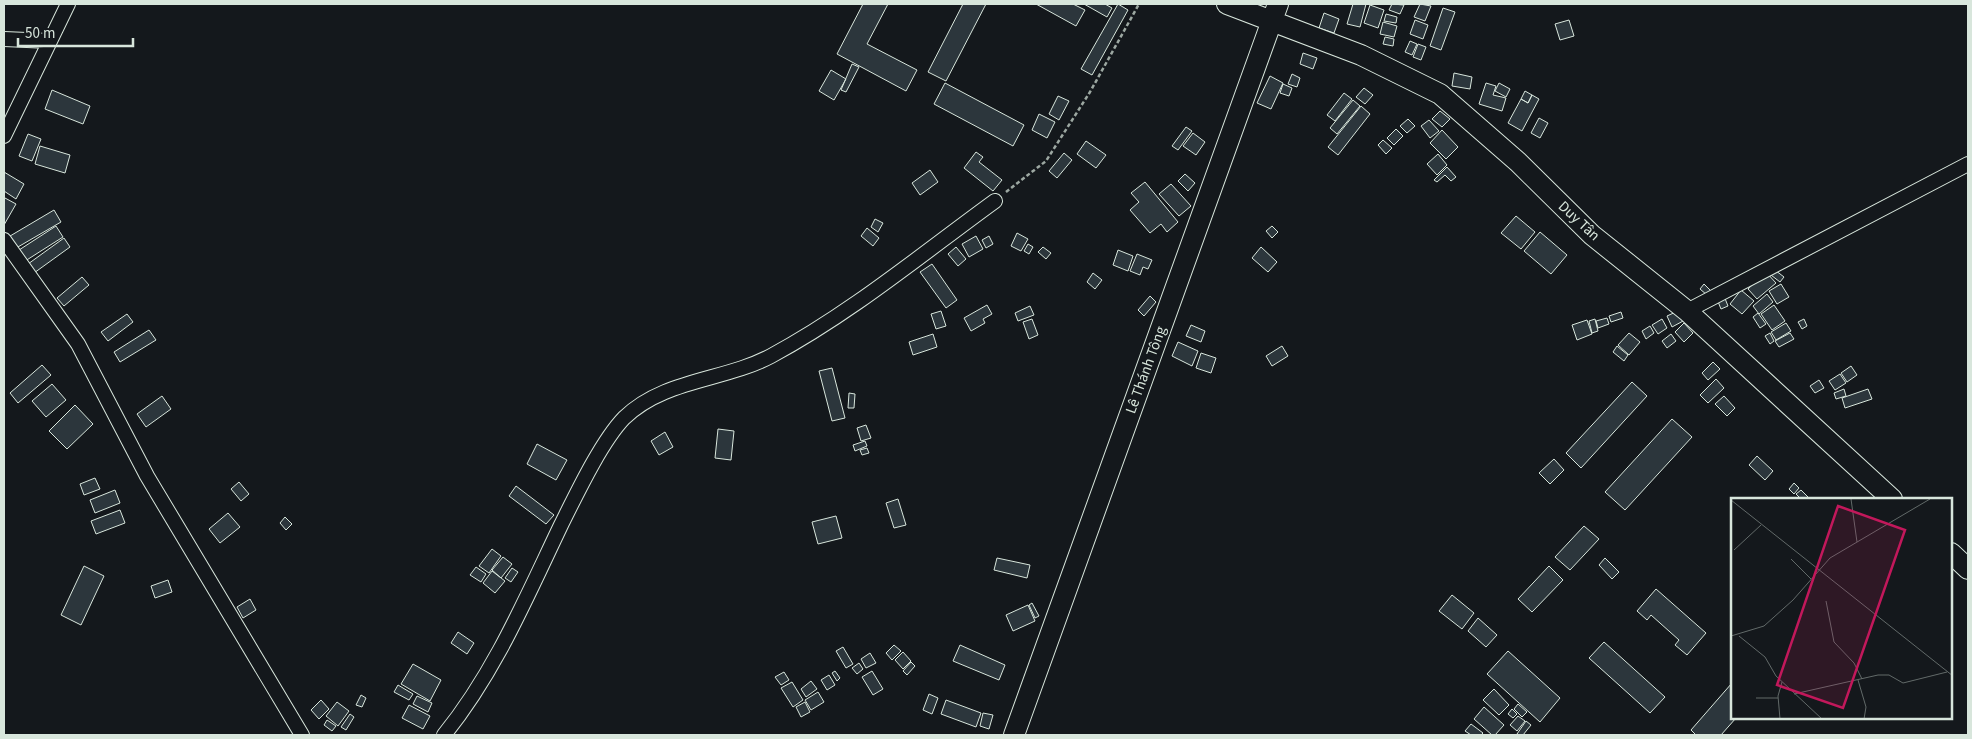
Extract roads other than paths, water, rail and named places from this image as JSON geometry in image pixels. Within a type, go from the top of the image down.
[{"type":"street","points":[[4,136],[68,4]]},
{"type":"street","name":"Duy Tân","points":[[1227,4],[1274,12],[1440,94],[1518,162],[1592,235],[1687,311],[1891,498]]},
{"type":"street","name":"Lê Thánh Tông","points":[[1014,735],[1274,12]]},
{"type":"street","points":[[4,39],[50,41]]},
{"type":"street","points":[[1687,311],[1968,164]]},
{"type":"street","points":[[444,735],[466,708],[499,655],[578,490],[624,419],[644,402],[670,389],[726,373],[770,356],[823,324],[896,274],[995,200]]},
{"type":"street","points":[[4,240],[78,344],[147,476],[302,735]]},
{"type":"street","points":[[1952,554],[1968,569]]}]
